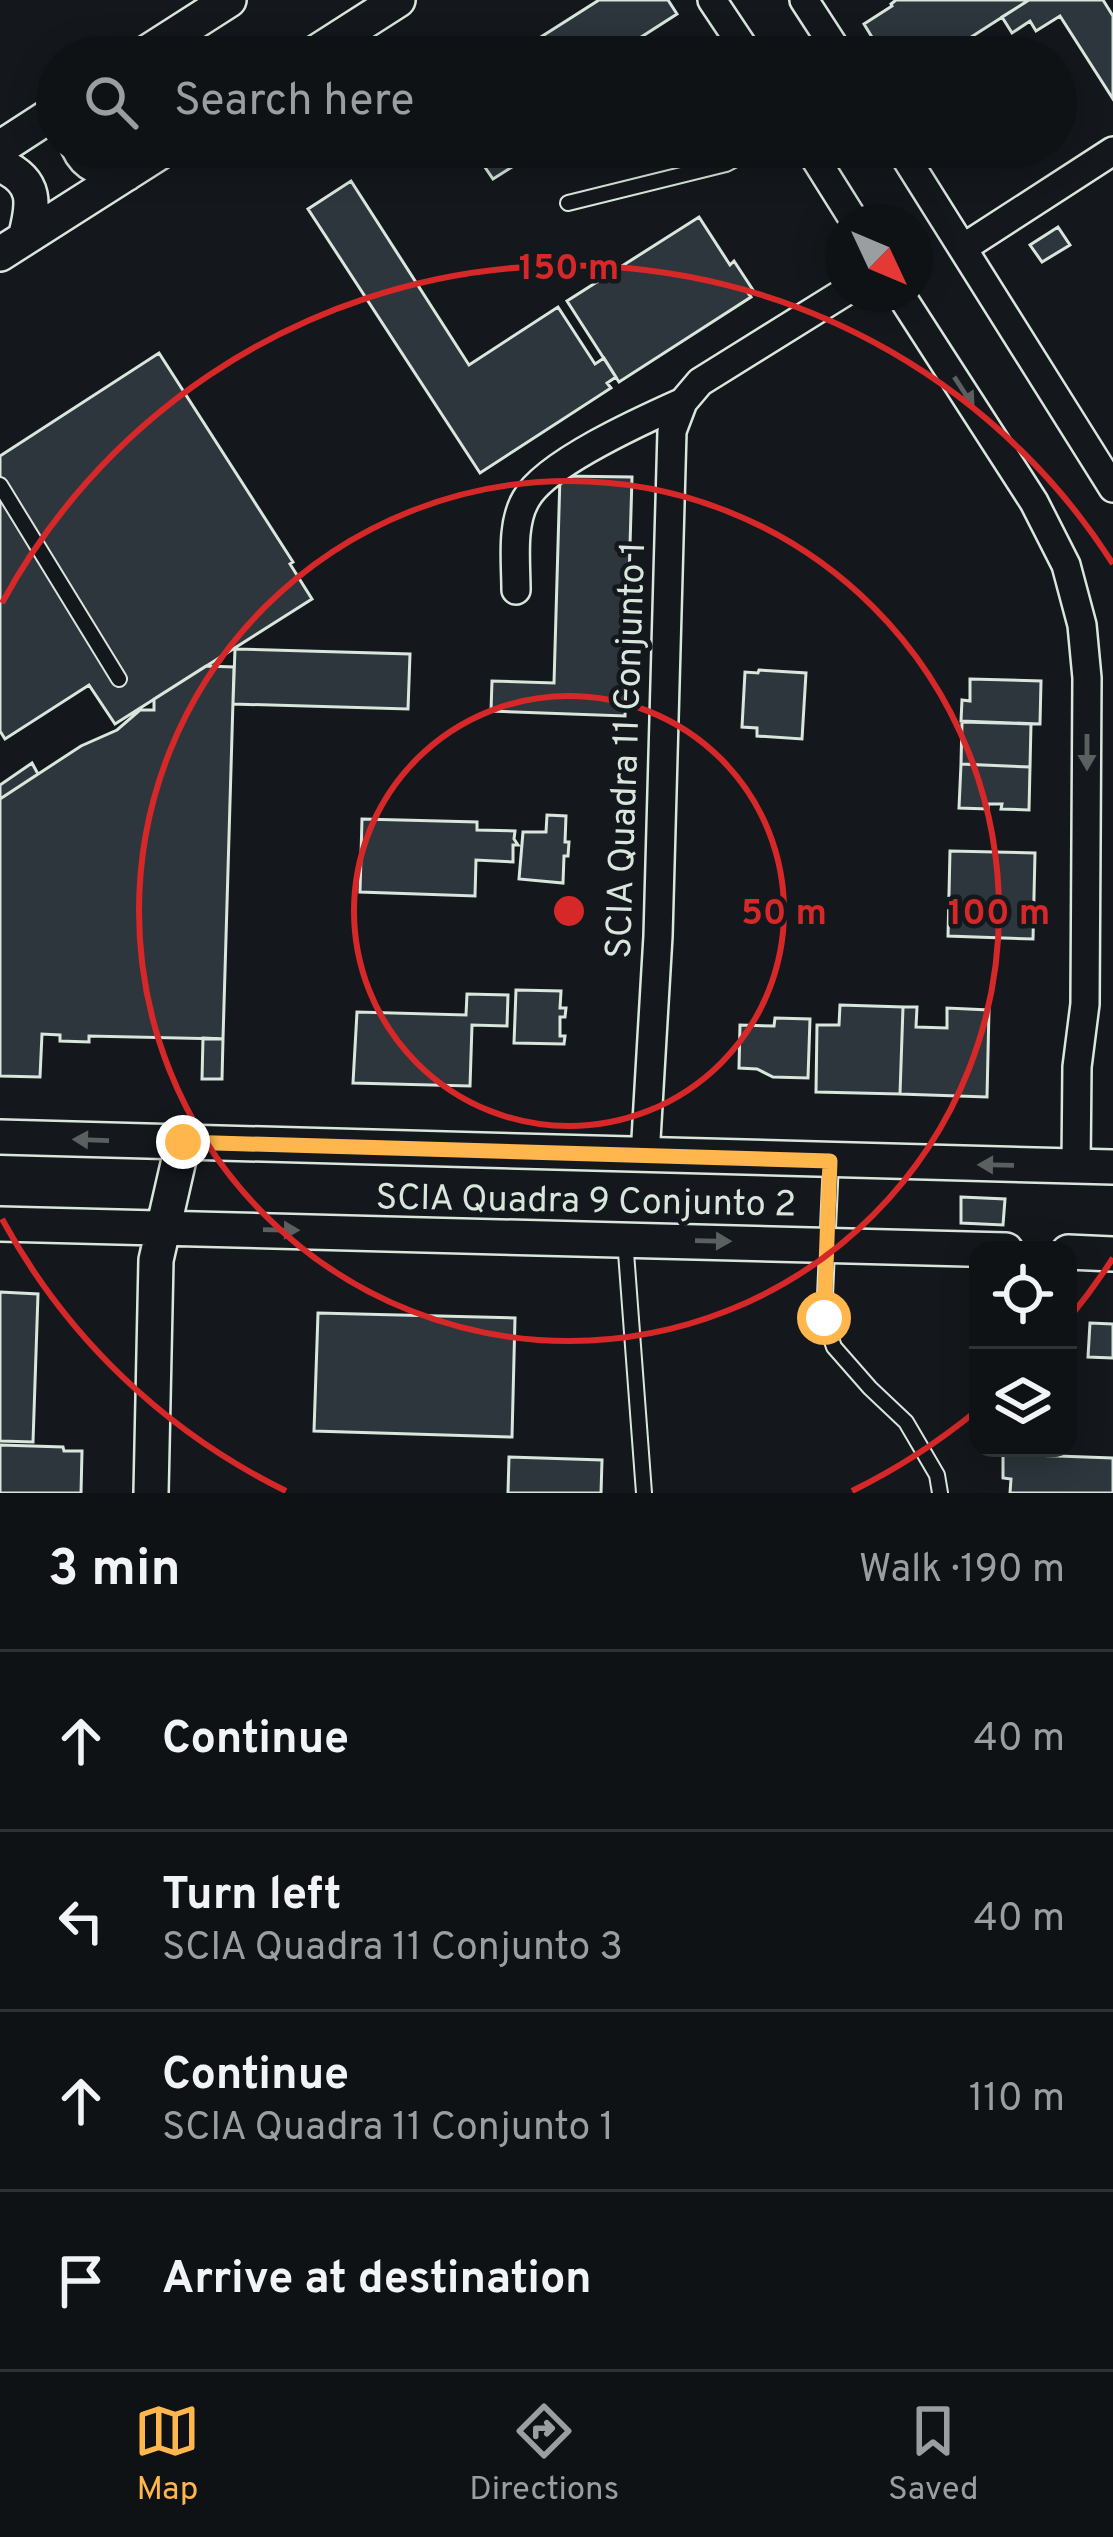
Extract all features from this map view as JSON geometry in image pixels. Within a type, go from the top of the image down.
[{"type":"street","points":[[173,36],[229,0]]},
{"type":"street","points":[[342,36],[398,0]]},
{"type":"street","points":[[712,0],[735,36]]},
{"type":"street","points":[[804,0],[827,36]]},
{"type":"street","points":[[0,148],[36,124]]},
{"type":"street","points":[[963,248],[1113,152]]},
{"type":"street","points":[[0,166],[22,178],[31,193],[32,211],[12,246]]},
{"type":"street","points":[[97,168],[126,174]]},
{"type":"street","points":[[12,246],[135,168]]},
{"type":"street","points":[[821,168],[844,204]]},
{"type":"street","points":[[912,168],[1113,488]]},
{"type":"street","points":[[516,590],[517,522],[526,497],[550,473],[634,423],[683,402],[700,382],[825,304]]},
{"type":"street","points":[[912,312],[1034,502],[1066,566],[1082,625],[1087,678],[1085,1004],[1077,1067],[1076,1166]]},
{"type":"street","name":"SCIA Quadra 11 Conjunto 1","points":[[645,1156],[658,936],[672,431],[683,402]]},
{"type":"street","points":[[0,1137],[1113,1167]]},
{"type":"street","points":[[151,1493],[156,1260],[183,1142]]},
{"type":"street","name":"SCIA Quadra 9 Conjunto 2","points":[[0,1224],[969,1249]]},
{"type":"street","points":[[1077,1252],[1113,1253]]},
{"type":"lane","points":[[568,202],[709,168]]},
{"type":"lane","points":[[0,485],[119,679]]},
{"type":"lane","points":[[830,1161],[824,1318],[834,1347],[906,1422],[937,1475],[940,1493]]},
{"type":"lane","points":[[625,1239],[644,1493]]},
{"type":"building","points":[[599,0],[668,0],[677,14],[643,36],[542,36]]},
{"type":"building","points":[[896,0],[1029,0],[973,36],[871,36],[864,24]]},
{"type":"building","points":[[1029,0],[1103,0],[1113,16],[1113,99],[1060,16],[1036,31],[1030,21],[1012,33],[1002,17]]},
{"type":"building","points":[[485,168],[511,168],[493,179]]},
{"type":"building","points":[[351,181],[469,365],[558,307],[595,364],[604,358],[616,377],[607,383],[611,388],[480,473],[308,209]]},
{"type":"building","points":[[699,217],[730,265],[734,261],[753,290],[748,293],[751,297],[619,382],[567,301]]},
{"type":"building","points":[[1058,227],[1070,245],[1042,262],[1030,245]]},
{"type":"building","points":[[159,353],[312,599],[115,724],[89,685],[5,739],[0,731],[0,456]]},
{"type":"building","points":[[560,476],[632,477],[625,716],[491,711],[492,681],[554,683]]},
{"type":"building","points":[[235,649],[410,654],[408,709],[233,704]]},
{"type":"building","points":[[206,666],[234,667],[223,1039],[89,1036],[89,1042],[60,1041],[60,1035],[42,1034],[40,1077],[0,1076],[0,799],[81,746],[117,730],[140,710],[154,710],[154,699]]},
{"type":"building","points":[[745,672],[806,673],[802,739],[757,736],[757,728],[742,727]]},
{"type":"building","points":[[970,679],[1041,681],[1040,724],[961,721],[962,700],[970,701]]},
{"type":"building","points":[[962,722],[1031,724],[1030,767],[961,764]]},
{"type":"building","points":[[32,763],[38,774],[0,799],[0,785]]},
{"type":"building","points":[[961,764],[1030,767],[1029,810],[1001,809],[1002,804],[988,804],[988,809],[959,808]]},
{"type":"building","points":[[547,815],[566,816],[565,842],[569,842],[563,883],[519,879],[523,832],[546,832]]},
{"type":"building","points":[[362,819],[477,822],[477,830],[515,831],[518,845],[513,845],[513,862],[476,860],[475,896],[360,892]]},
{"type":"building","points":[[950,851],[1035,853],[1033,939],[948,936]]},
{"type":"building","points":[[516,990],[561,991],[560,1008],[566,1008],[565,1017],[560,1017],[564,1044],[514,1043]]},
{"type":"building","points":[[467,994],[508,995],[507,1026],[472,1025],[470,1086],[353,1083],[357,1012],[466,1015]]},
{"type":"building","points":[[840,1005],[903,1007],[900,1094],[816,1092],[817,1025],[839,1025]]},
{"type":"building","points":[[903,1007],[917,1007],[916,1027],[947,1028],[947,1008],[989,1010],[987,1097],[900,1094]]},
{"type":"building","points":[[775,1018],[810,1019],[808,1078],[773,1077],[757,1069],[739,1068],[740,1025],[774,1026]]},
{"type":"building","points":[[203,1038],[223,1039],[222,1079],[202,1079]]},
{"type":"building","points":[[961,1197],[1005,1199],[1003,1225],[961,1223]]},
{"type":"building","points":[[0,1292],[38,1294],[33,1442],[0,1441]]},
{"type":"building","points":[[318,1313],[515,1318],[512,1437],[314,1431]]},
{"type":"building","points":[[1090,1323],[1113,1324],[1113,1358],[1088,1357]]},
{"type":"building","points":[[0,1445],[82,1451],[81,1493],[0,1493]]},
{"type":"building","points":[[509,1457],[602,1460],[601,1493],[508,1493]]},
{"type":"building","points":[[1003,1457],[1113,1458],[1113,1493],[1010,1493],[1011,1479],[1003,1478]]},
{"type":"route","points":[[183,1142],[830,1161],[824,1318]]}]
